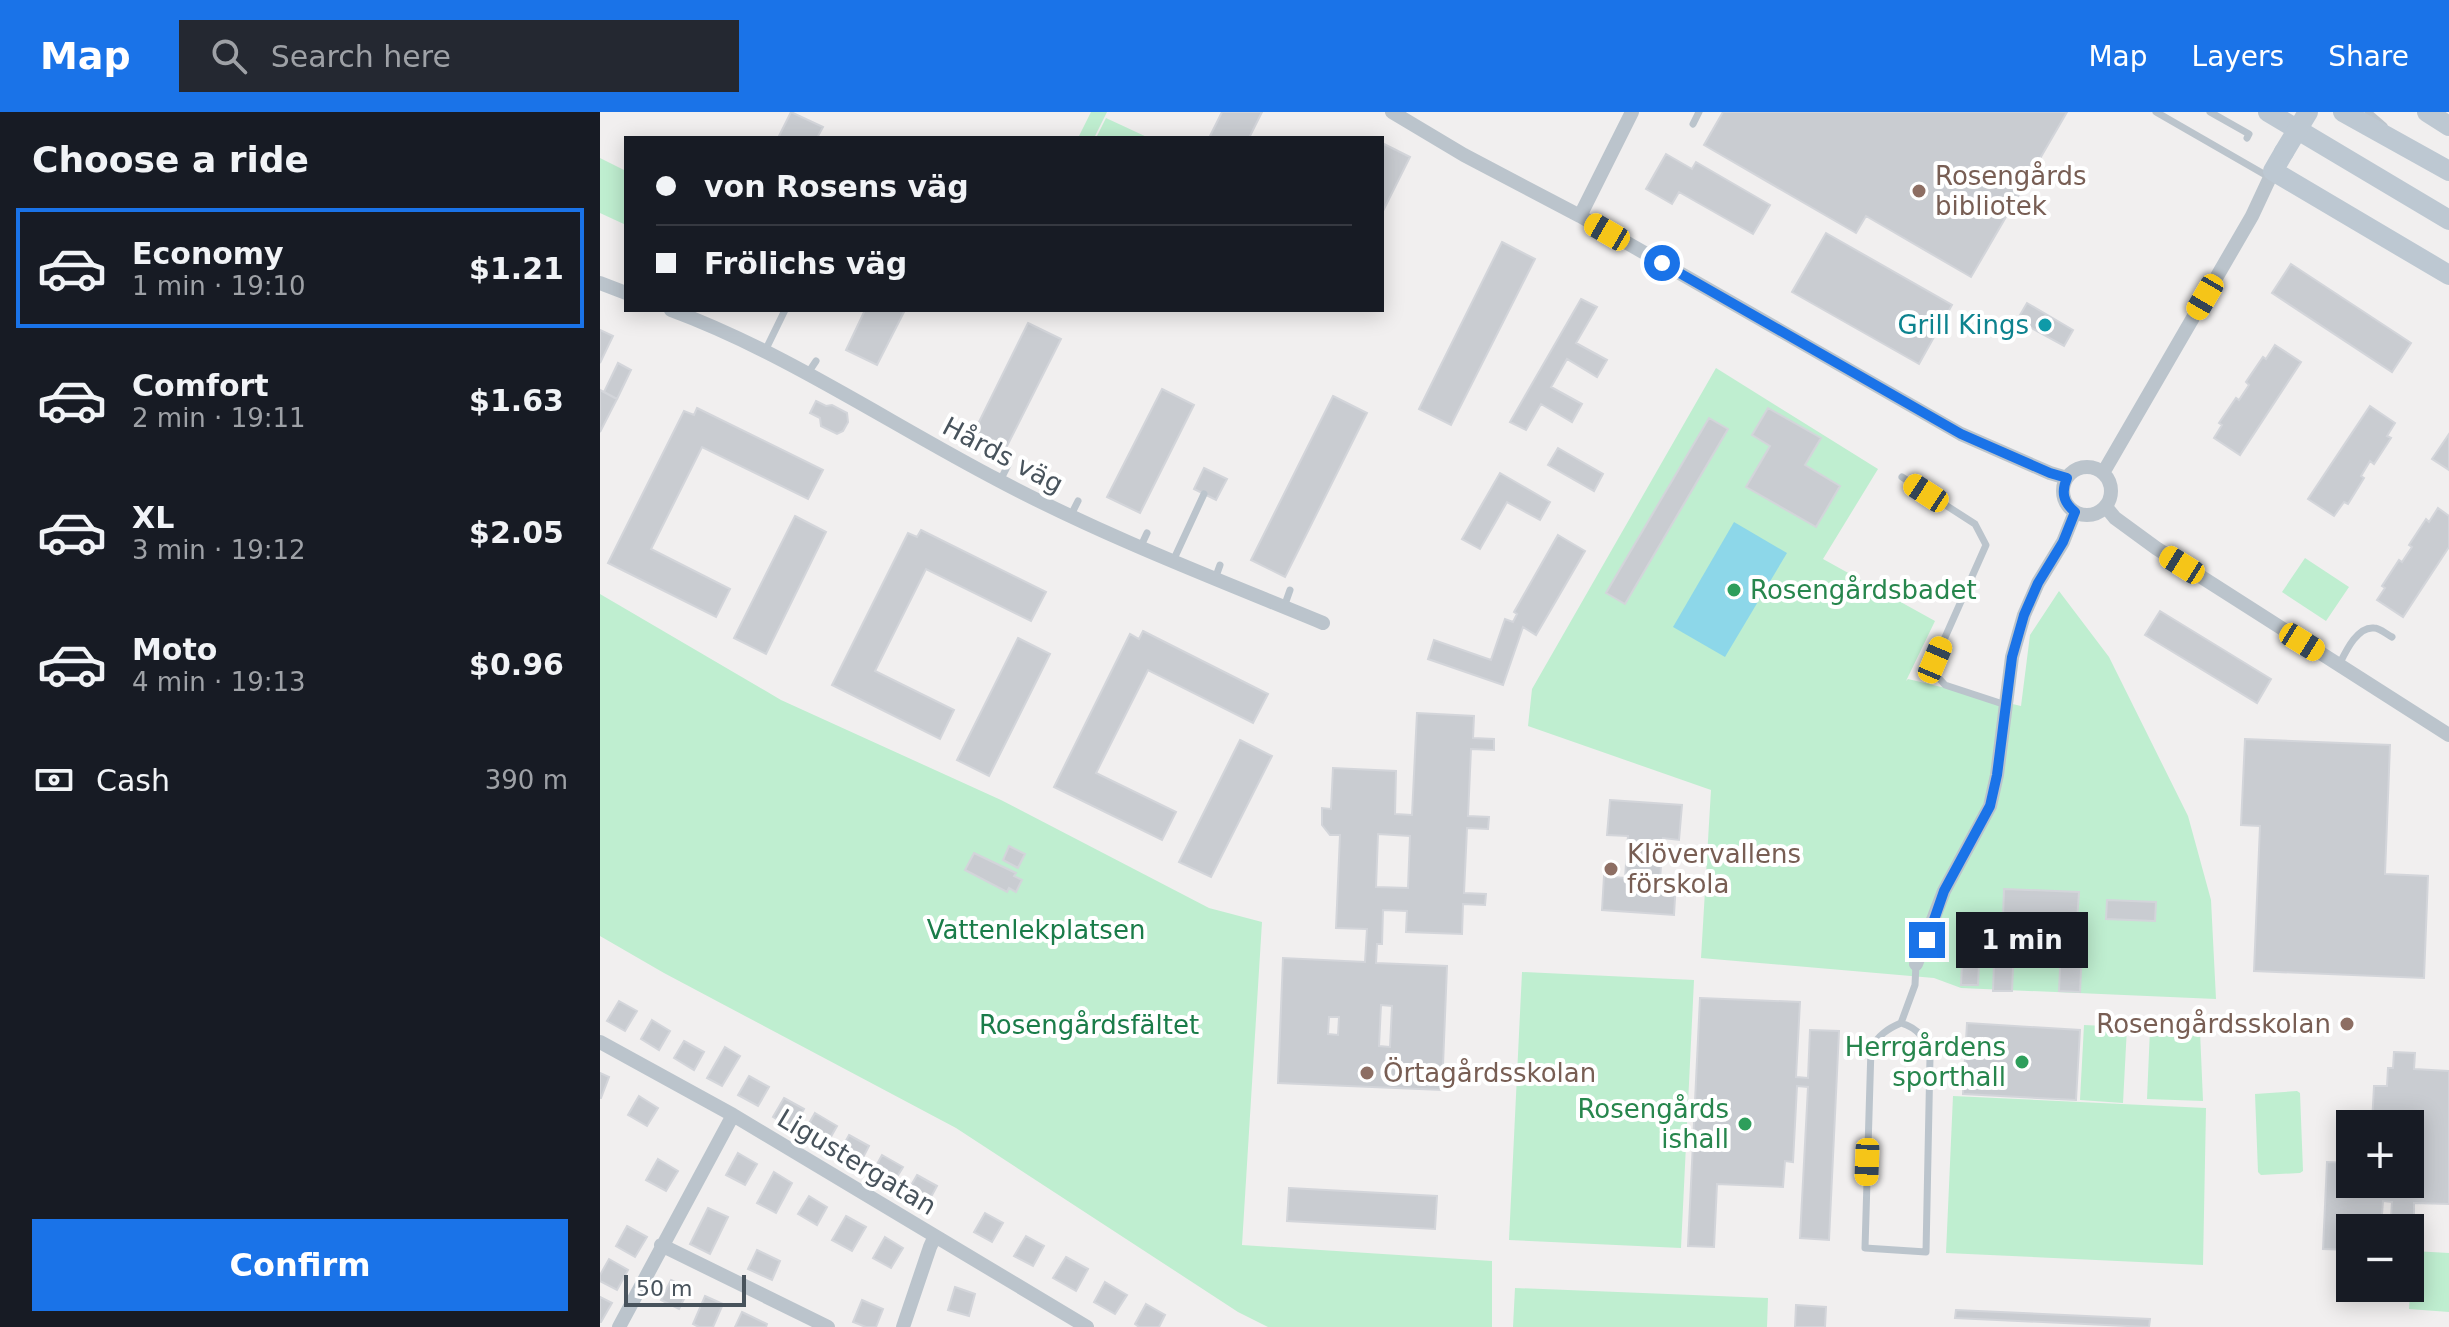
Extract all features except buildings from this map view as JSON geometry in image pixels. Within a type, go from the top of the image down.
[{"type":"main road","points":[[2268,112],[2449,220]]},
{"type":"main road","points":[[2308,112],[2271,174],[2449,275]]},
{"type":"main road","points":[[2343,112],[2449,171]]},
{"type":"main road","points":[[2427,112],[2449,126]]},
{"type":"street","points":[[1392,112],[1961,434],[2067,478]]},
{"type":"street","points":[[1580,216],[1632,112]]},
{"type":"street","points":[[2103,473],[2252,216],[2271,174]]},
{"type":"street","points":[[600,283],[624,292]]},
{"type":"street","name":"Hårds väg","points":[[676,312],[765,351],[1070,517],[1173,561],[1218,572],[1284,607],[1323,623]]},
{"type":"street","points":[[2080,468],[2096,469],[2103,473],[2111,489],[2106,507],[2091,515],[2075,512],[2069,507],[2063,493],[2067,478],[2080,468]]},
{"type":"street","points":[[2106,507],[2115,518],[2156,548],[2449,735]]},
{"type":"street","points":[[1916,964],[1944,891],[1990,806],[2012,657],[2024,615],[2038,583],[2063,542],[2075,512]]},
{"type":"street","name":"Ligustergatan","points":[[600,1042],[733,1115],[1087,1327]]},
{"type":"street","points":[[619,1327],[733,1115]]},
{"type":"street","points":[[903,1327],[935,1236]]},
{"type":"street","points":[[661,1245],[828,1327]]},
{"type":"lane","points":[[1693,124],[1699,112]]},
{"type":"lane","points":[[2156,112],[2271,174]]},
{"type":"lane","points":[[2210,112],[2249,134],[2247,138]]},
{"type":"lane","points":[[2368,112],[2416,154]]},
{"type":"lane","points":[[765,351],[784,312]]},
{"type":"lane","points":[[807,375],[816,361]]},
{"type":"lane","points":[[999,481],[1008,465]]},
{"type":"lane","points":[[1902,477],[1975,524],[1986,545],[1935,660],[1936,675],[1945,685],[2006,705]]},
{"type":"lane","points":[[1173,561],[1204,494]]},
{"type":"lane","points":[[1070,517],[1078,501]]},
{"type":"lane","points":[[1140,548],[1147,533]]},
{"type":"lane","points":[[1284,607],[1290,590]]},
{"type":"lane","points":[[2339,665],[2359,633],[2367,628],[2392,637]]},
{"type":"lane","points":[[1901,1023],[1912,1026],[1921,1034],[1928,1045],[1930,1057],[1926,1252],[1865,1248],[1871,1048],[1887,1029],[1901,1023],[1915,985],[1916,964]]},
{"type":"green space","points":[[1091,112],[1107,112],[1095,136],[1079,136]]},
{"type":"green space","points":[[1106,118],[1145,136],[1097,136]]},
{"type":"green space","points":[[600,158],[624,170],[624,224],[600,213]]},
{"type":"green space","points":[[1716,368],[1878,469],[1823,559],[1935,621],[1906,681],[2021,706],[2030,635],[2059,591],[2109,657],[2188,816],[2211,900],[2216,999],[1961,988],[1934,978],[1701,958],[1711,790],[1528,726],[1532,689]]},
{"type":"green space","points":[[2305,558],[2349,587],[2326,621],[2282,592]]},
{"type":"green space","name":"Rosengårdsfältet","points":[[600,594],[781,700],[1001,800],[1209,908],[1262,922],[1242,1245],[1492,1261],[1492,1327],[1268,1327],[1238,1312],[956,1128],[600,936]]},
{"type":"green space","points":[[1522,972],[1694,980],[1681,1248],[1509,1240]]},
{"type":"green space","points":[[2084,1025],[2127,1027],[2123,1103],[2080,1100]]},
{"type":"green space","points":[[2150,1029],[2200,1031],[2203,1101],[2147,1099]]},
{"type":"green space","points":[[2300,1093],[2303,1171],[2261,1175],[2258,1172],[2255,1094]]},
{"type":"green space","points":[[1953,1096],[2206,1108],[2203,1265],[1946,1253]]},
{"type":"green space","points":[[2424,1252],[2449,1253],[2449,1312],[2409,1309],[2409,1302],[2424,1302]]},
{"type":"green space","points":[[1515,1288],[1768,1298],[1767,1327],[1513,1327]]},
{"type":"water","points":[[1734,522],[1787,553],[1725,657],[1673,627]]},
{"type":"place","name":"Rosengårds bibliotek","points":[[1919,191]]},
{"type":"place","name":"Grill Kings","points":[[2045,325]]},
{"type":"place","name":"Rosengårdsbadet","points":[[1734,590]]},
{"type":"place","name":"Klövervallens förskola","points":[[1611,869]]},
{"type":"place","name":"Rosengårdsskolan","points":[[2347,1024]]},
{"type":"place","name":"Herrgårdens sporthall","points":[[2022,1062]]},
{"type":"place","name":"Örtagårdsskolan","points":[[1367,1073]]},
{"type":"place","name":"Rosengårds ishall","points":[[1745,1124]]},
{"type":"route","points":[[1662,263],[1961,434],[2067,478],[2063,493],[2069,507],[2075,512],[2063,542],[2038,583],[2024,615],[2012,657],[1990,806],[1944,891],[1927,940]]},
{"type":"park label","name":"Vattenlekplatsen","points":[[1036,930]]}]
